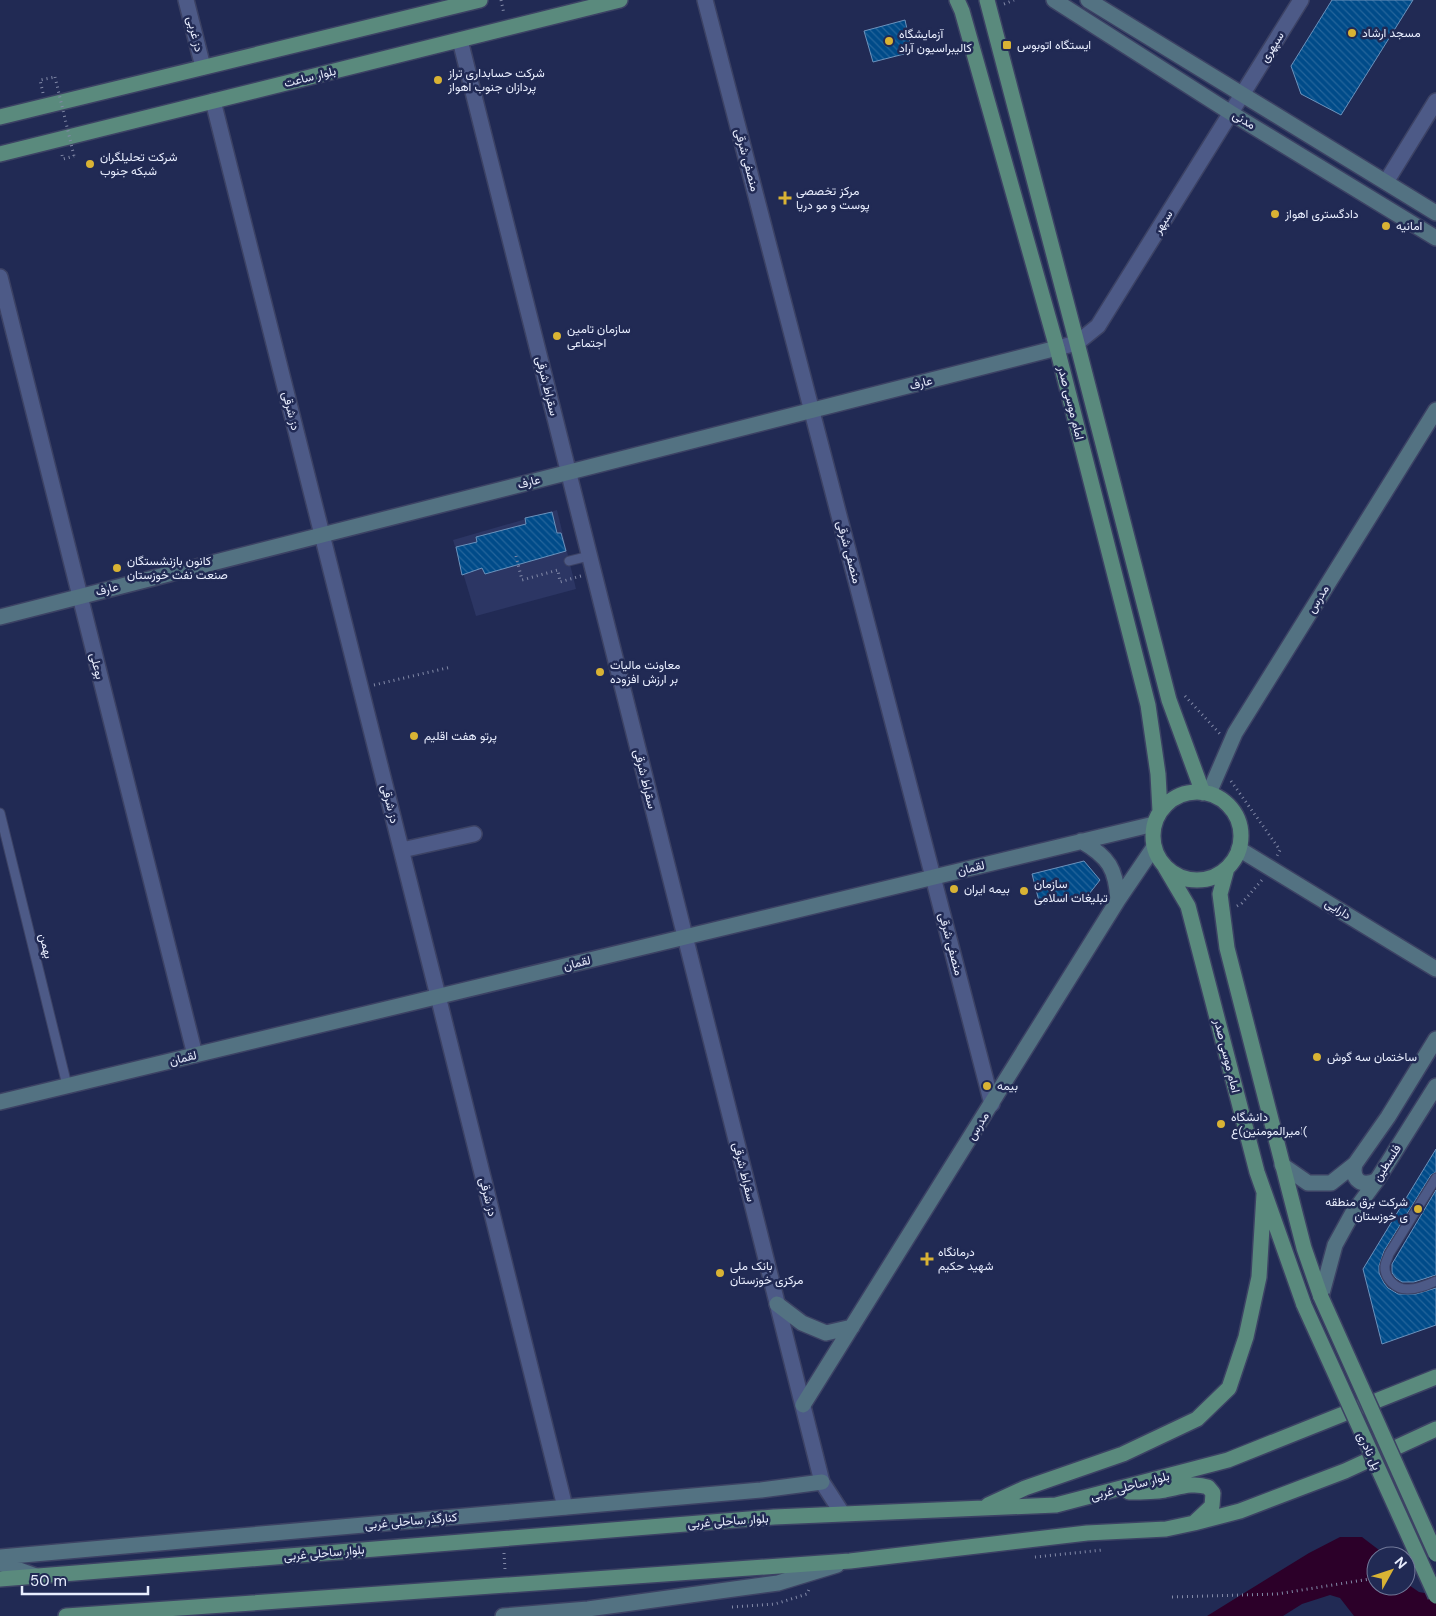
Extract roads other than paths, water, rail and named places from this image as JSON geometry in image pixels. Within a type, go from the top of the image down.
[{"type":"main road","points":[[0,117],[451,3],[480,0]]},
{"type":"main road","name":"بلوار ساعت","points":[[0,154],[620,0]]},
{"type":"main road","name":"امام موسی صدر","points":[[957,0],[962,11],[1057,348],[1148,706],[1158,774],[1157,817]]},
{"type":"main road","name":"امام موسی صدر","points":[[987,0],[1169,700],[1206,793]]},
{"type":"main road","points":[[1206,793],[1222,799],[1232,809],[1238,821],[1241,835],[1239,849],[1235,859],[1216,876],[1203,880],[1189,880],[1176,875],[1165,867],[1158,857],[1152,835],[1157,817],[1169,801],[1182,794],[1206,793]]},
{"type":"main road","name":"امام موسی صدر","points":[[1165,867],[1188,906],[1257,1172],[1304,1305]]},
{"type":"main road","points":[[1227,868],[1220,894],[1228,948],[1304,1248],[1321,1297]]},
{"type":"main road","points":[[980,1508],[1026,1488],[1122,1454],[1197,1419],[1229,1388],[1246,1337],[1259,1276],[1264,1194]]},
{"type":"main road","name":"پل نادری","points":[[1321,1297],[1436,1554]]},
{"type":"main road","name":"پل نادری","points":[[1304,1305],[1436,1596]]},
{"type":"main road","name":"بلوار ساحلی غربی","points":[[0,1579],[774,1517],[1056,1506],[1228,1460],[1436,1377]]},
{"type":"main road","points":[[66,1616],[850,1561],[1087,1534],[1166,1529],[1194,1524],[1240,1511],[1345,1471],[1436,1429]]},
{"type":"main road","points":[[1106,1492],[1150,1492],[1200,1484],[1208,1486],[1212,1493],[1212,1506],[1194,1524]]},
{"type":"street","name":"دز غربی","points":[[186,0],[203,67]]},
{"type":"street","name":"منصفی شرقی","points":[[705,0],[992,1104]]},
{"type":"street","name":"مدنی","points":[[1054,0],[1231,113],[1436,238]]},
{"type":"street","name":"مدنی","points":[[1088,0],[1436,213]]},
{"type":"street","name":"سپهری","points":[[1242,94],[1301,0]]},
{"type":"street","name":"سقراط شرقی","points":[[460,40],[822,1482],[842,1514]]},
{"type":"street","name":"سپهر","points":[[1077,343],[1098,326],[1242,94]]},
{"type":"street","name":"دز شرقی","points":[[213,101],[565,1507]]},
{"type":"street","points":[[1386,182],[1436,102]]},
{"type":"street","name":"بوعلی","points":[[0,277],[195,1055]]},
{"type":"street","points":[[1057,348],[1077,343]]},
{"type":"street","name":"عارف","points":[[0,617],[1057,348]]},
{"type":"street","name":"مدرس","points":[[1206,793],[1235,733],[1436,410]]},
{"type":"street","name":"لقمان","points":[[0,1102],[1081,841],[1157,817]]},
{"type":"street","points":[[402,850],[474,834]]},
{"type":"street","points":[[1081,841],[1097,850],[1110,864],[1117,882],[1118,900]]},
{"type":"street","name":"مدرس","points":[[803,1406],[1118,900],[1154,846]]},
{"type":"street","name":"دارایی","points":[[1239,849],[1436,969]]},
{"type":"street","name":"فلسطین","points":[[1282,1165],[1308,1182],[1331,1183],[1355,1164],[1388,1117],[1436,1039]]},
{"type":"street","name":"فلسطین","points":[[1321,1297],[1334,1245],[1352,1214],[1377,1180],[1436,1086]]},
{"type":"street","points":[[1355,1164],[1353,1172],[1356,1179],[1362,1183],[1370,1184],[1377,1180]]},
{"type":"street","points":[[777,1304],[802,1323],[826,1333],[852,1327]]},
{"type":"street","name":"کنارگذر ساحلی غربی","points":[[0,1557],[761,1490],[822,1482]]},
{"type":"street","points":[[503,1616],[588,1608],[778,1583],[850,1561]]},
{"type":"street","points":[[0,1563],[36,1576]]},
{"type":"lane","points":[[570,561],[589,556]]},
{"type":"lane","name":"بهمن","points":[[0,813],[67,1086]]},
{"type":"lane","points":[[1436,1178],[1389,1254],[1385,1266],[1386,1276],[1398,1287],[1407,1290],[1419,1288],[1436,1281]]},
{"type":"place","name":"مسجد ارشاد","points":[[1352,33]]},
{"type":"place","name":"آزمایشگاه کالیبراسیون آراد","points":[[889,41]]},
{"type":"place","name":"ایستگاه اتوبوس","points":[[1007,45]]},
{"type":"place","name":"شرکت حسابداری تراز پردازان جنوب اهواز","points":[[438,80]]},
{"type":"place","name":"شرکت تحلیلگران شبکه جنوب","points":[[90,164]]},
{"type":"place","name":"مرکز تخصصی پوست و مو دریا","points":[[785,198]]},
{"type":"place","name":"دادگستری اهواز","points":[[1275,214]]},
{"type":"place","name":"امانیه","points":[[1386,226]]},
{"type":"place","name":"سازمان تامین اجتماعی","points":[[557,336]]},
{"type":"place","name":"کانون بازنشستگان صنعت نفت خوزستان","points":[[117,568]]},
{"type":"place","name":"معاونت مالیات بر ارزش افزوده","points":[[600,672]]},
{"type":"place","name":"پرتو هفت اقلیم","points":[[414,736]]},
{"type":"place","name":"بیمه ایران","points":[[954,889]]},
{"type":"place","name":"سازمان تبلیغات اسلامی","points":[[1024,891]]},
{"type":"place","name":"ساختمان سه گوش","points":[[1317,1057]]},
{"type":"place","name":"بیمه","points":[[987,1086]]},
{"type":"place","name":"دانشگاه امیرالمومنین)ع(","points":[[1221,1124]]},
{"type":"place","name":"شرکت برق منطقه ی خوزستان","points":[[1418,1209]]},
{"type":"place","name":"درمانگاه شهید حکیم","points":[[927,1259]]},
{"type":"place","name":"بانک ملی مرکزی خوزستان","points":[[720,1273]]}]
